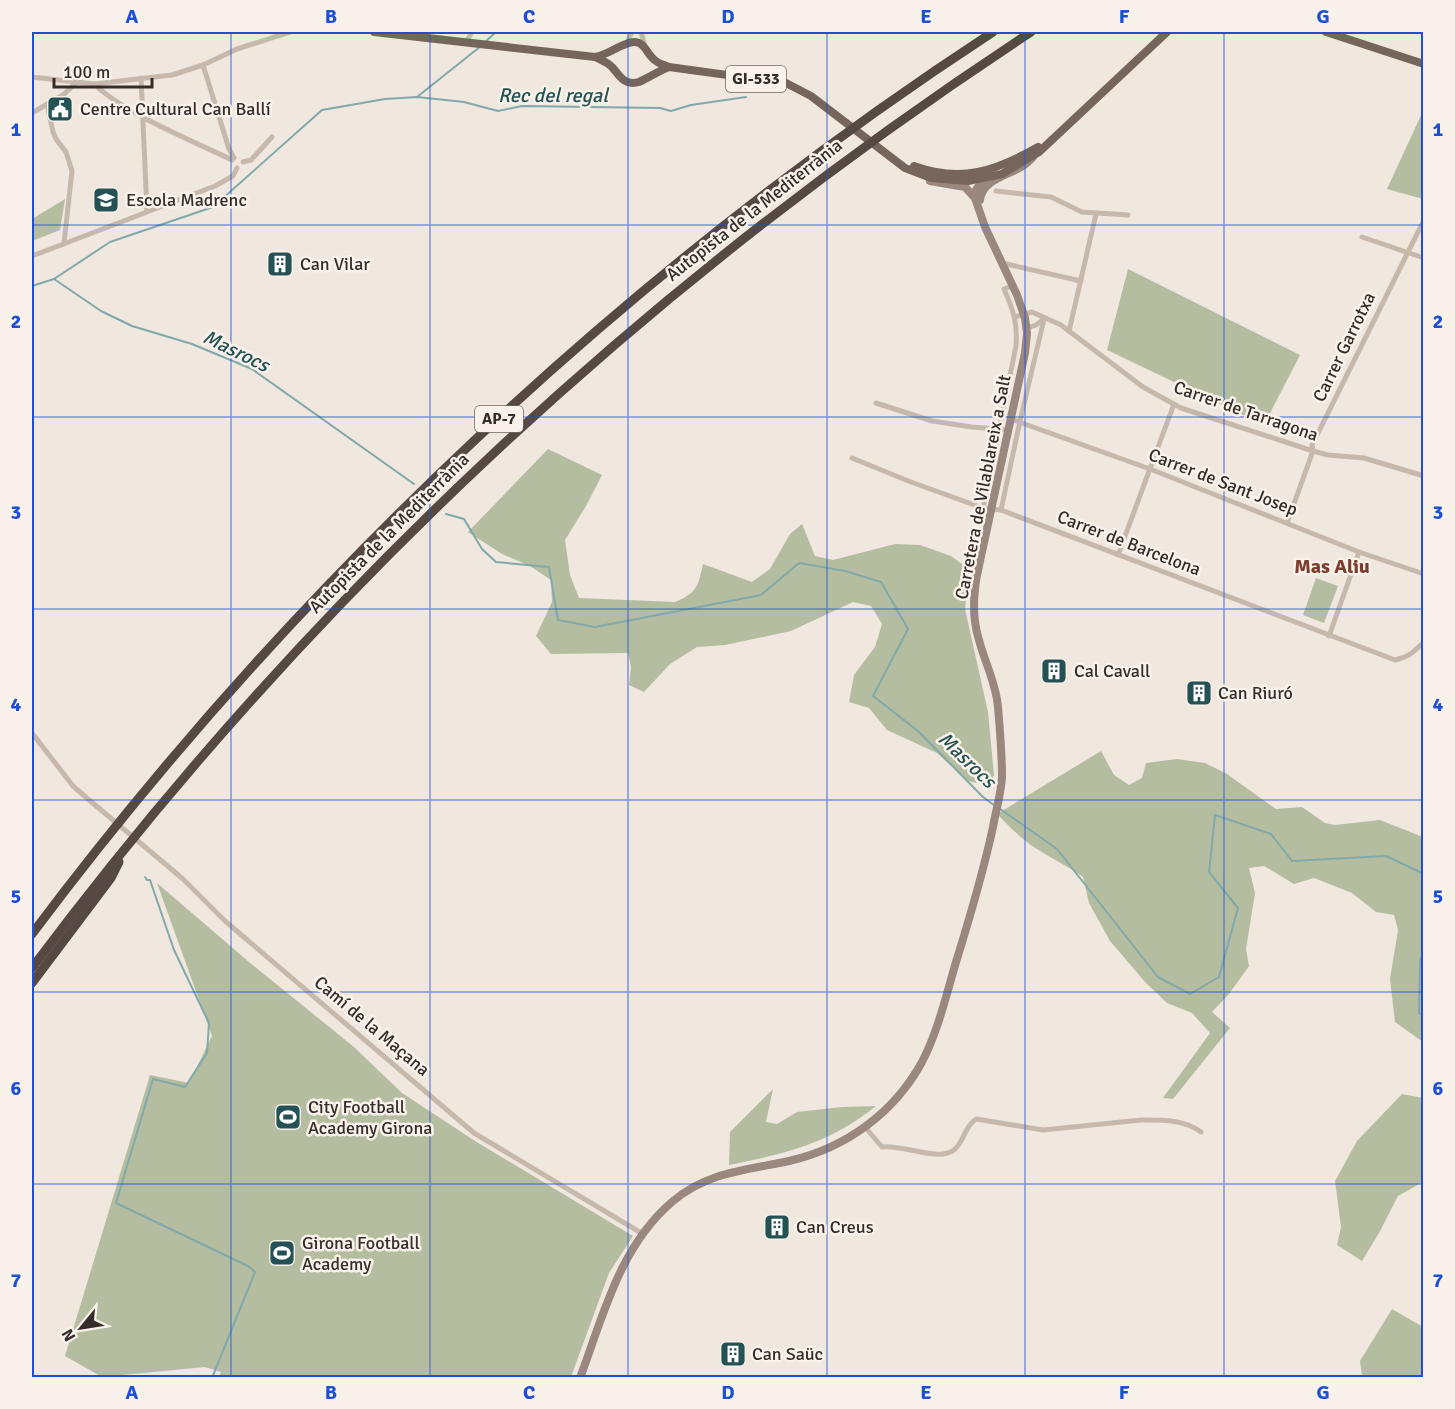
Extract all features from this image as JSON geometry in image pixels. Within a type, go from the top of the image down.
[{"type":"highway","name":"Autopista de la Mediterrània","points":[[32,934],[174,757],[299,617],[408,505],[489,428],[601,328],[751,204],[891,100],[993,32]]},
{"type":"highway","name":"Autopista de la Mediterrània","points":[[32,968],[127,846],[217,740],[298,648],[440,503],[568,385],[691,280],[899,120],[1031,32]]},
{"type":"highway","points":[[32,982],[111,878],[127,846]]},
{"type":"highway","points":[[32,925],[56,902]]},
{"type":"main road","points":[[374,32],[595,57],[617,50],[627,43],[635,42],[646,47],[652,58],[652,66],[647,77]]},
{"type":"main road","name":"GI-533","points":[[652,58],[657,63],[669,67],[786,83],[836,113],[905,168],[931,178],[968,181],[1002,174],[1033,156],[1167,32]]},
{"type":"main road","points":[[1326,32],[1424,64]]},
{"type":"main road","points":[[617,50],[613,61],[614,69],[618,76],[628,82],[636,82],[669,67]]},
{"type":"main road","points":[[595,57],[614,69]]},
{"type":"main road","name":"GI-533","points":[[887,155],[922,169],[953,174],[984,171],[1020,158],[1049,140]]},
{"type":"street","points":[[32,77],[94,84],[172,75],[202,65],[237,49],[290,32]]},
{"type":"street","points":[[471,42],[472,32]]},
{"type":"street","points":[[627,43],[632,32]]},
{"type":"street","points":[[641,32],[646,47]]},
{"type":"street","points":[[202,65],[233,165],[237,168]]},
{"type":"street","points":[[141,78],[147,211]]},
{"type":"street","points":[[32,112],[63,95],[76,83]]},
{"type":"street","points":[[94,84],[106,95],[143,116],[233,159]]},
{"type":"street","points":[[47,104],[53,132],[66,152],[72,171],[64,243]]},
{"type":"street","points":[[32,256],[215,186],[233,176],[237,168],[243,162],[251,160],[272,137]]},
{"type":"street","points":[[233,159],[239,156],[243,162]]},
{"type":"street","points":[[979,208],[980,194],[988,183],[1019,169],[1033,156]]},
{"type":"street","points":[[975,198],[976,190],[985,175],[1013,164],[1020,158]]},
{"type":"street","points":[[905,168],[915,176],[932,182],[965,187],[975,198]]},
{"type":"street","points":[[996,191],[1051,197],[1082,212],[1128,215]]},
{"type":"street","name":"Carretera de Vilablareix a Salt","points":[[580,1377],[618,1275],[651,1222],[674,1200],[708,1179],[739,1169],[809,1155],[834,1145],[865,1127],[899,1096],[931,1042],[980,886],[1002,778],[998,704],[992,675],[976,628],[973,602],[987,508],[1011,419],[1025,353],[1027,328],[1019,301],[985,227],[975,198]]},
{"type":"street","points":[[1069,331],[1096,214]]},
{"type":"street","name":"Carrer Garrotxa","points":[[1287,523],[1313,451],[1311,445],[1424,220]]},
{"type":"street","points":[[1362,237],[1424,258]]},
{"type":"street","points":[[1002,263],[1081,281]]},
{"type":"street","points":[[987,508],[998,429],[1024,315],[1004,289],[1012,286]]},
{"type":"street","name":"Carrer de Tarragona","points":[[1024,315],[1044,319],[1069,331],[1143,387],[1174,404],[1313,451],[1328,455],[1364,458],[1424,476]]},
{"type":"street","points":[[1027,328],[1044,319]]},
{"type":"street","points":[[1001,510],[1044,319]]},
{"type":"street","points":[[876,403],[932,421],[1008,430]]},
{"type":"street","points":[[1118,555],[1174,404]]},
{"type":"street","name":"Carrer de Sant Josep","points":[[1011,419],[1150,469],[1359,552],[1424,574]]},
{"type":"street","name":"Carrer de Barcelona","points":[[852,458],[911,482],[987,508],[1001,510],[1395,660],[1405,658],[1416,651]]},
{"type":"street","points":[[1329,636],[1359,552]]},
{"type":"street","points":[[1424,642],[1416,651],[1424,653]]},
{"type":"street","name":"Camí de la Maçana","points":[[32,734],[74,786],[183,879],[225,921],[474,1133],[643,1234]]},
{"type":"street","points":[[865,1127],[882,1147],[945,1155],[956,1149],[971,1122],[976,1119],[1043,1130],[1141,1119],[1183,1122],[1201,1132]]},
{"type":"green space","points":[[1423,111],[1423,199],[1387,189]]},
{"type":"green space","points":[[65,199],[60,230],[32,241],[32,219]]},
{"type":"green space","points":[[1128,269],[1300,355],[1264,425],[1107,350]]},
{"type":"green space","points":[[548,449],[602,475],[565,540],[570,575],[579,598],[675,602],[696,588],[703,564],[752,582],[770,569],[790,534],[802,524],[815,556],[833,560],[895,544],[920,545],[951,556],[970,570],[965,609],[988,712],[994,775],[991,786],[968,781],[937,753],[887,730],[869,708],[849,702],[854,675],[875,647],[882,624],[871,606],[853,602],[791,631],[725,645],[697,647],[670,664],[644,692],[629,685],[631,667],[628,653],[551,654],[536,636],[552,602],[551,580],[530,566],[502,554],[468,532]]},
{"type":"green space","points":[[1316,578],[1338,586],[1324,623],[1303,615]]},
{"type":"green space","points":[[1101,751],[1114,775],[1129,785],[1142,778],[1146,763],[1177,759],[1205,763],[1227,774],[1276,809],[1302,807],[1325,823],[1335,825],[1380,820],[1423,837],[1423,1042],[1395,1022],[1390,979],[1398,930],[1394,915],[1376,912],[1352,893],[1314,878],[1294,884],[1264,866],[1249,868],[1255,893],[1246,949],[1249,966],[1229,994],[1212,1012],[1230,1028],[1173,1099],[1163,1098],[1210,1033],[1192,1013],[1167,1003],[1145,982],[1110,941],[1089,903],[1083,877],[1031,845],[997,814]]},
{"type":"green space","name":"City Football Academy Girona","points":[[157,883],[249,962],[354,1047],[402,1093],[475,1141],[633,1236],[609,1273],[571,1377],[219,1378],[221,1372],[205,1367],[102,1377],[65,1356],[150,1075],[189,1083],[212,1036]]},
{"type":"green space","points":[[773,1089],[766,1122],[777,1124],[797,1112],[876,1106],[841,1130],[807,1145],[729,1165],[730,1132]]},
{"type":"green space","points":[[1402,1094],[1423,1098],[1423,1182],[1398,1196],[1362,1261],[1337,1245],[1341,1227],[1335,1181],[1357,1141]]},
{"type":"green space","points":[[1392,1309],[1423,1327],[1423,1377],[1362,1376],[1360,1361]]},
{"type":"waterway","points":[[485,42],[496,32]]},
{"type":"waterway","points":[[417,97],[481,46]]},
{"type":"waterway","name":"Rec del regal","points":[[54,279],[110,242],[213,207],[322,110],[385,99],[417,97],[464,102],[498,111],[522,106],[660,108],[671,111],[691,105],[746,97]]},
{"type":"waterway","name":"Masrocs","points":[[32,286],[54,279],[101,311],[132,326],[192,344],[252,369],[414,484]]},
{"type":"waterway","name":"Masrocs","points":[[446,514],[464,519],[482,549],[496,562],[549,567],[558,620],[595,627],[761,595],[799,563],[845,571],[881,582],[908,629],[873,696],[918,731],[983,797],[994,805]]},
{"type":"waterway","name":"Masrocs","points":[[999,808],[1057,849],[1158,977],[1190,994],[1219,977],[1238,908],[1209,872],[1215,815],[1271,834],[1292,861],[1386,856],[1424,874]]},
{"type":"waterway","points":[[145,877],[150,880],[174,950],[209,1023],[207,1053],[185,1087],[153,1079],[116,1203],[248,1266],[255,1272],[212,1378]]},
{"type":"waterway","name":"Masrocs","points":[[1424,949],[1420,961],[1419,1013],[1424,1016]]},
{"type":"place","name":"Centre Cultural Can Ballí","points":[[60,109]]},
{"type":"place","name":"Escola Madrenc","points":[[106,200]]},
{"type":"place","name":"Can Vilar","points":[[280,264]]},
{"type":"place","name":"Cal Cavall","points":[[1054,671]]},
{"type":"place","name":"Can Riuró","points":[[1199,693]]},
{"type":"place","name":"City Football Academy Girona","points":[[288,1117]]},
{"type":"place","name":"Can Creus","points":[[777,1227]]},
{"type":"place","name":"Girona Football Academy","points":[[282,1253]]},
{"type":"place","name":"Can Saüc","points":[[733,1354]]},
{"type":"district","name":"Mas Aliu","points":[[1332,566]]}]
